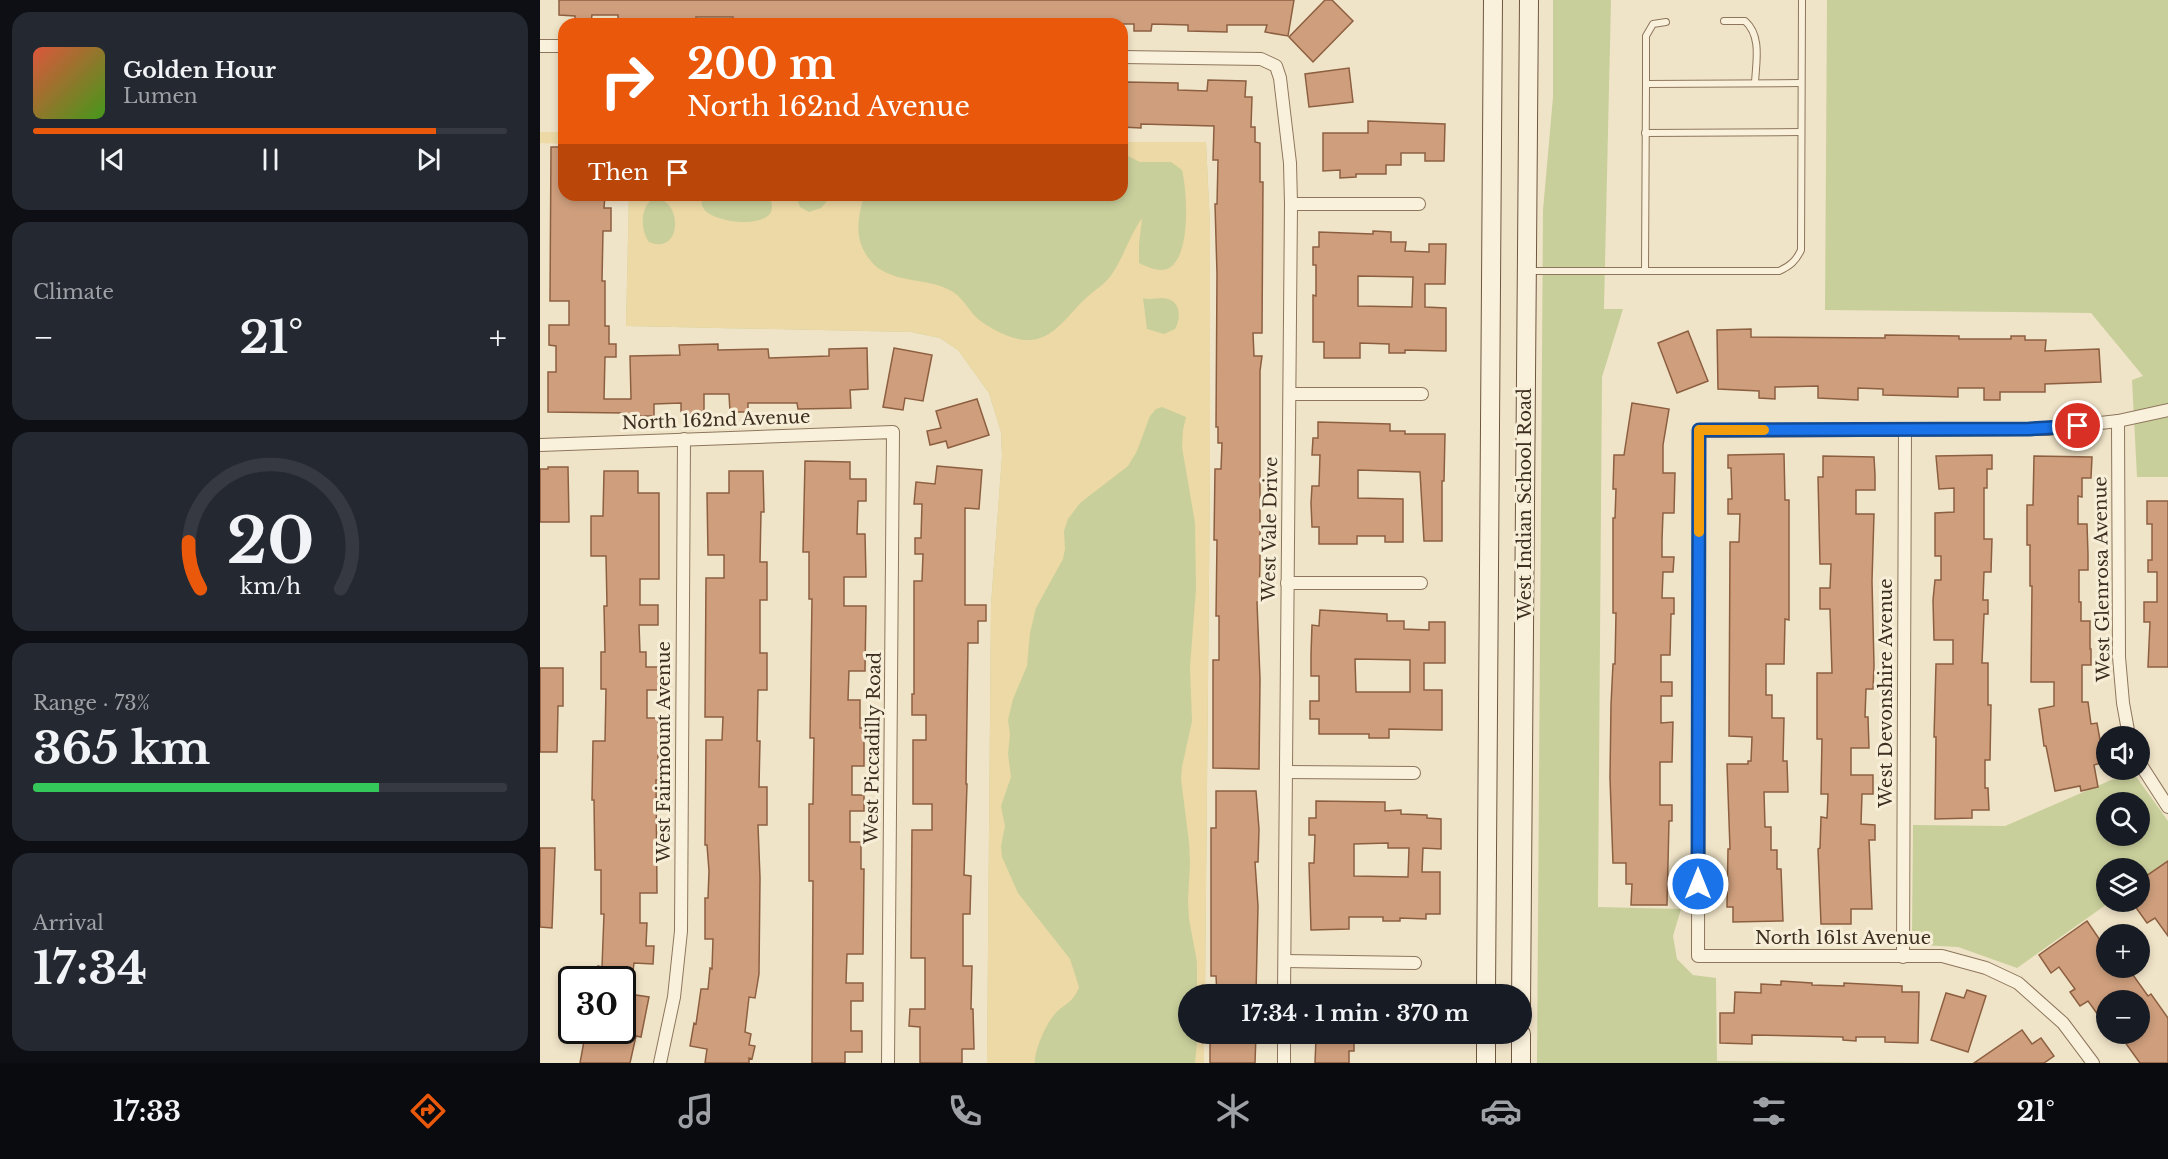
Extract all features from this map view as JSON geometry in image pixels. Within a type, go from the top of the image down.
[{"type":"main road","name":"West Indian School Road","points":[[1486,984],[1493,0]]},
{"type":"main road","name":"West Indian School Road","points":[[1521,984],[1529,0]]},
{"type":"main road","points":[[1486,1044],[1486,1063]]},
{"type":"main road","points":[[1521,1044],[1521,1063]]},
{"type":"street","points":[[540,46],[558,46]]},
{"type":"street","name":"West Vale Drive","points":[[1128,57],[1261,59],[1276,66],[1280,78],[1291,204],[1284,984]]},
{"type":"street","points":[[1291,204],[1419,204]]},
{"type":"street","points":[[1291,394],[1422,394]]},
{"type":"street","points":[[1905,429],[2047,429],[2118,421],[2168,410]]},
{"type":"street","name":"West Glenrosa Avenue","points":[[2118,421],[2119,657],[2127,726]]},
{"type":"street","name":"North 161st Avenue","points":[[1905,429],[1699,430],[1698,956],[1942,956],[1986,968],[2018,983],[2063,1023],[2093,1063]]},
{"type":"street","name":"West Devonshire Avenue","points":[[1903,957],[1905,429]]},
{"type":"street","name":"North 162nd Avenue","points":[[540,445],[893,432]]},
{"type":"street","name":"West Piccadilly Road","points":[[888,1063],[893,432]]},
{"type":"street","name":"West Fairmount Avenue","points":[[660,1063],[674,997],[681,931],[684,439]]},
{"type":"street","points":[[1287,583],[1421,583]]},
{"type":"street","points":[[1286,772],[1414,773]]},
{"type":"street","points":[[2150,779],[2168,807]]},
{"type":"street","points":[[1284,961],[1415,963]]},
{"type":"street","points":[[1284,1044],[1284,1063]]},
{"type":"lane","points":[[1526,270],[1779,271],[1789,267],[1797,259],[1801,250],[1802,0]]},
{"type":"lane","points":[[1724,21],[1745,21],[1752,27],[1756,36],[1755,83]]},
{"type":"lane","points":[[1645,271],[1646,36],[1653,24],[1666,22]]},
{"type":"lane","points":[[1646,84],[1801,83]]},
{"type":"lane","points":[[1646,133],[1801,132]]},
{"type":"green space","points":[[1553,0],[1611,0],[1604,309],[1623,309],[1602,377],[1598,907],[1681,909],[1673,936],[1677,959],[1693,975],[1716,978],[1717,1061],[1922,1063],[1537,1063],[1543,210],[1553,97]]},
{"type":"green space","points":[[1827,0],[2168,0],[2168,477],[2137,477],[2132,380],[2143,376],[2091,313],[1825,310]]},
{"type":"green space","points":[[1128,142],[1206,142],[1210,226],[1210,472],[1205,984],[1178,984],[1178,1044],[1204,1044],[1204,1063],[987,1063],[991,605],[1002,456],[1001,432],[989,393],[958,350],[940,338],[911,332],[626,326],[629,201],[1128,201]]},
{"type":"green space","points":[[2111,780],[2138,780],[2147,792],[2096,792],[2096,846],[2150,846],[2150,796],[2168,821],[2168,860],[2150,873],[2150,858],[2096,858],[2096,912],[2017,968],[1958,947],[1921,945],[1912,935],[1913,825],[2005,826]]},
{"type":"sand","points":[[540,132],[558,132],[558,144],[540,143]]},
{"type":"sand","points":[[1128,142],[1206,142],[1210,226],[1210,472],[1205,984],[1197,984],[1197,962],[1189,919],[1189,842],[1181,779],[1192,721],[1190,667],[1196,589],[1195,523],[1182,447],[1186,417],[1162,407],[1156,409],[1150,416],[1137,451],[1128,466],[1080,503],[1068,519],[1064,531],[1063,559],[1036,608],[1030,633],[1027,666],[1013,699],[1008,720],[1011,777],[1001,806],[1005,826],[1001,846],[1002,857],[1018,893],[1070,959],[1079,987],[1074,997],[1051,1019],[1038,1045],[1035,1063],[987,1063],[991,605],[1002,456],[1001,432],[989,393],[958,350],[940,338],[912,332],[626,326],[629,201],[650,201],[644,212],[644,231],[649,242],[660,244],[668,241],[675,225],[674,216],[665,201],[702,201],[704,209],[711,215],[721,219],[748,222],[760,220],[769,215],[772,207],[770,201],[798,201],[800,207],[809,212],[821,208],[827,201],[863,201],[858,229],[859,237],[865,252],[878,268],[898,277],[943,287],[957,295],[978,319],[990,327],[1014,338],[1030,340],[1051,332],[1107,281],[1142,218],[1139,263],[1163,270],[1175,263],[1184,239],[1186,207],[1182,170],[1171,162],[1140,162],[1128,156]],"holes":[[[1143,298],[1165,298],[1175,304],[1179,316],[1175,329],[1164,334],[1147,329]]]},
{"type":"sand","points":[[1197,1044],[1204,1044],[1204,1063],[1195,1063]]},
{"type":"building","points":[[559,0],[1294,0],[1288,36],[1265,32],[1267,25],[1227,25],[1227,32],[1188,31],[1188,25],[1152,24],[1151,31],[1134,31],[1134,24],[1128,24],[1128,18],[618,18],[618,15],[592,15],[592,18],[575,18],[575,16],[559,15]]},
{"type":"building","points":[[1325,0],[1332,0],[1353,21],[1313,62],[1289,37]]},
{"type":"building","points":[[1349,68],[1353,102],[1309,107],[1305,74]]},
{"type":"building","points":[[1208,80],[1246,81],[1245,97],[1252,97],[1251,127],[1255,127],[1255,142],[1260,143],[1260,182],[1263,182],[1262,333],[1253,333],[1254,356],[1262,356],[1260,371],[1260,563],[1259,602],[1257,602],[1260,679],[1259,769],[1213,768],[1213,660],[1219,660],[1219,616],[1216,616],[1217,540],[1214,540],[1215,469],[1221,469],[1222,443],[1218,443],[1218,427],[1216,427],[1215,204],[1217,204],[1218,160],[1213,160],[1214,126],[1141,124],[1141,128],[1128,127],[1128,82],[1178,83],[1178,90],[1207,91]]},
{"type":"building","points":[[1368,121],[1445,124],[1444,161],[1425,161],[1425,153],[1401,153],[1401,165],[1386,165],[1386,174],[1356,174],[1356,177],[1340,178],[1340,170],[1323,171],[1323,133],[1368,133]]},
{"type":"building","points":[[551,147],[558,147],[558,201],[605,201],[604,208],[611,208],[611,231],[603,231],[602,281],[605,281],[605,326],[609,326],[609,344],[616,344],[616,357],[605,357],[604,399],[631,399],[630,356],[680,355],[679,345],[718,344],[718,350],[768,349],[769,358],[829,356],[829,349],[867,348],[868,389],[850,390],[851,408],[798,409],[797,403],[748,403],[748,412],[730,412],[729,394],[704,394],[704,413],[681,414],[681,403],[654,404],[654,416],[625,416],[625,413],[548,412],[548,372],[556,372],[556,346],[549,345],[549,325],[569,325],[569,301],[550,301]]},
{"type":"building","points":[[1373,231],[1391,232],[1391,242],[1406,242],[1405,251],[1429,252],[1429,244],[1446,244],[1445,284],[1425,284],[1425,307],[1446,308],[1446,351],[1405,350],[1405,353],[1389,353],[1389,344],[1360,343],[1360,358],[1324,358],[1324,342],[1313,342],[1313,295],[1316,296],[1316,265],[1313,265],[1313,247],[1319,247],[1319,232],[1373,234]],"holes":[[[1358,276],[1413,277],[1412,307],[1358,306]]]},
{"type":"building","points":[[1751,329],[1751,337],[1885,338],[1885,335],[2011,339],[2011,336],[2025,336],[2025,340],[2046,340],[2045,351],[2099,349],[2101,382],[2045,384],[2045,392],[2000,392],[2000,400],[1984,400],[1984,388],[1958,388],[1958,397],[1883,395],[1883,389],[1858,388],[1858,400],[1818,398],[1818,386],[1775,387],[1775,399],[1759,398],[1759,391],[1718,389],[1717,330]]},
{"type":"building","points":[[1688,331],[1708,381],[1677,393],[1658,343]]},
{"type":"building","points":[[894,348],[932,355],[923,401],[905,398],[903,410],[883,407]]},
{"type":"building","points":[[977,399],[989,435],[948,448],[946,441],[930,445],[927,431],[941,428],[936,411]]},
{"type":"building","points":[[1632,403],[1669,409],[1663,445],[1663,473],[1675,473],[1674,513],[1663,513],[1662,540],[1662,557],[1674,557],[1673,572],[1663,572],[1662,598],[1674,598],[1674,614],[1671,614],[1670,655],[1661,655],[1661,682],[1672,682],[1672,696],[1661,696],[1661,723],[1673,722],[1672,762],[1660,762],[1660,805],[1672,805],[1672,821],[1669,821],[1667,905],[1631,905],[1632,884],[1626,884],[1626,863],[1613,863],[1610,778],[1616,613],[1613,613],[1613,518],[1615,518],[1616,489],[1613,489],[1614,455],[1624,455]]},
{"type":"building","points":[[1318,422],[1390,424],[1390,431],[1405,431],[1405,434],[1445,434],[1442,541],[1424,541],[1420,472],[1358,470],[1358,498],[1403,499],[1403,542],[1385,542],[1385,536],[1357,536],[1357,544],[1319,544],[1319,527],[1312,527],[1311,503],[1312,486],[1319,486],[1320,455],[1312,455],[1313,438],[1318,438]]},
{"type":"building","points":[[1784,454],[1785,500],[1789,500],[1789,620],[1785,619],[1784,664],[1766,664],[1766,695],[1772,695],[1772,718],[1784,718],[1783,761],[1787,761],[1788,792],[1764,792],[1765,827],[1771,827],[1771,850],[1777,850],[1777,869],[1781,869],[1783,921],[1733,922],[1733,907],[1727,907],[1728,849],[1730,849],[1727,764],[1748,764],[1748,761],[1751,761],[1752,737],[1729,736],[1730,542],[1739,542],[1740,514],[1728,514],[1728,499],[1732,499],[1731,468],[1728,468],[1728,455]]},
{"type":"building","points":[[1992,455],[1992,469],[1987,469],[1987,488],[1984,488],[1984,539],[1992,539],[1991,572],[1984,572],[1983,600],[1988,600],[1988,614],[1984,614],[1982,663],[1988,663],[1988,705],[1991,705],[1990,760],[1985,760],[1985,788],[1988,788],[1989,810],[1972,810],[1972,818],[1935,819],[1936,664],[1953,664],[1953,640],[1934,640],[1935,580],[1941,580],[1941,556],[1935,556],[1935,513],[1954,512],[1954,488],[1939,489],[1936,456]]},
{"type":"building","points":[[1823,456],[1874,457],[1875,490],[1856,490],[1856,514],[1874,514],[1873,689],[1866,689],[1865,717],[1868,717],[1869,748],[1851,748],[1851,775],[1873,775],[1873,794],[1862,794],[1861,824],[1875,825],[1875,840],[1869,840],[1872,909],[1851,909],[1851,924],[1821,924],[1818,849],[1820,848],[1821,817],[1827,818],[1828,794],[1821,794],[1822,739],[1817,739],[1817,673],[1832,673],[1830,609],[1820,609],[1820,588],[1830,588],[1831,564],[1820,564],[1818,477],[1823,477]]},
{"type":"building","points":[[2034,456],[2092,457],[2091,478],[2082,478],[2082,497],[2078,496],[2078,524],[2087,524],[2088,554],[2088,570],[2079,570],[2079,602],[2081,602],[2081,621],[2090,621],[2091,665],[2082,665],[2082,702],[2088,702],[2091,724],[2097,723],[2096,764],[2094,765],[2098,787],[2081,791],[2080,786],[2055,791],[2046,746],[2044,746],[2039,709],[2054,706],[2054,682],[2031,682],[2032,586],[2030,586],[2030,545],[2027,545],[2027,505],[2033,505]]},
{"type":"building","points":[[805,461],[850,462],[850,479],[866,479],[866,501],[858,501],[857,534],[865,534],[866,577],[844,577],[844,606],[866,606],[865,671],[849,671],[848,700],[860,700],[860,728],[864,728],[864,766],[852,766],[852,795],[864,795],[864,811],[850,811],[850,842],[861,842],[861,869],[864,869],[863,954],[847,954],[846,983],[863,983],[863,1001],[851,1001],[851,1031],[862,1031],[862,1052],[845,1052],[845,1063],[812,1063],[813,881],[809,881],[809,804],[813,804],[814,738],[810,738],[812,599],[809,599],[809,552],[803,552]]},
{"type":"building","points":[[937,466],[982,470],[979,509],[965,508],[965,605],[986,605],[986,621],[978,621],[978,643],[968,643],[964,875],[971,876],[970,914],[963,914],[963,966],[972,966],[971,1009],[973,1009],[974,1049],[962,1049],[962,1063],[920,1063],[920,1027],[909,1026],[910,1009],[925,1009],[925,958],[911,958],[912,830],[932,830],[932,804],[913,804],[913,740],[926,740],[926,715],[912,715],[914,581],[922,581],[923,554],[915,554],[915,538],[921,538],[922,504],[914,504],[916,482],[935,484]]},
{"type":"building","points":[[548,467],[568,467],[569,522],[540,522],[540,469],[548,469]]},
{"type":"building","points":[[604,471],[638,471],[638,493],[659,493],[659,579],[640,579],[640,605],[658,605],[658,625],[639,625],[640,652],[646,652],[646,667],[659,667],[658,690],[647,690],[647,718],[658,718],[657,893],[640,893],[640,923],[647,923],[646,946],[654,946],[653,964],[634,963],[634,966],[602,966],[604,914],[601,914],[601,870],[595,870],[594,800],[592,800],[593,741],[605,741],[606,689],[601,689],[601,652],[605,652],[604,606],[607,606],[606,556],[591,556],[591,516],[603,516]]},
{"type":"building","points":[[729,471],[763,471],[764,512],[761,512],[760,562],[767,562],[767,600],[760,600],[760,653],[767,653],[767,690],[758,690],[757,741],[760,741],[759,787],[767,787],[767,825],[758,825],[759,974],[755,998],[749,997],[745,1032],[751,1034],[749,1045],[755,1046],[752,1059],[749,1058],[749,1063],[705,1063],[707,1049],[690,1046],[701,989],[708,989],[710,968],[712,969],[713,939],[705,939],[705,898],[708,898],[709,871],[707,845],[705,845],[706,740],[722,740],[723,717],[705,717],[706,578],[724,578],[724,555],[708,555],[707,493],[729,493]]},
{"type":"building","points":[[2147,501],[2168,501],[2168,667],[2148,667],[2150,622],[2144,622],[2144,602],[2157,602],[2157,572],[2148,572],[2148,560],[2152,560],[2152,524],[2147,524]]},
{"type":"building","points":[[1320,610],[1387,614],[1387,621],[1404,621],[1404,629],[1429,630],[1429,622],[1445,622],[1445,663],[1424,663],[1424,690],[1442,690],[1442,730],[1389,729],[1389,738],[1369,738],[1369,734],[1319,734],[1319,719],[1310,719],[1310,701],[1319,701],[1319,676],[1311,676],[1311,654],[1312,625],[1319,626]],"holes":[[[1355,659],[1410,660],[1410,692],[1356,692]]]},
{"type":"building","points":[[540,668],[563,668],[563,706],[558,706],[557,752],[540,752]]},
{"type":"building","points":[[1216,791],[1256,791],[1259,829],[1258,862],[1255,862],[1258,906],[1256,984],[1216,984],[1216,976],[1211,976],[1211,828],[1216,828]]},
{"type":"building","points":[[1316,801],[1385,802],[1385,811],[1401,810],[1401,814],[1427,815],[1427,818],[1441,819],[1441,849],[1423,848],[1422,872],[1440,872],[1440,914],[1426,914],[1426,919],[1400,918],[1400,921],[1383,921],[1383,917],[1349,917],[1349,929],[1311,930],[1309,863],[1314,863],[1315,835],[1309,835],[1309,818],[1316,818]],"holes":[[[1388,843],[1388,848],[1409,848],[1408,877],[1354,876],[1354,844]]]},
{"type":"building","points":[[540,848],[555,848],[552,928],[540,927]]},
{"type":"building","points":[[2168,861],[2168,936],[2155,918],[2147,923],[2139,912],[2150,912],[2150,873]]},
{"type":"building","points":[[2087,921],[2096,934],[2096,978],[2135,978],[2144,990],[2096,990],[2096,1012],[2088,1001],[2080,1006],[2070,992],[2075,989],[2059,967],[2051,973],[2039,955]]},
{"type":"building","points":[[1781,981],[1812,983],[1812,985],[1844,986],[1844,983],[1902,986],[1902,992],[1919,992],[1918,1043],[1885,1042],[1885,1037],[1856,1037],[1856,1041],[1843,1040],[1843,1037],[1752,1035],[1752,1044],[1720,1043],[1720,1013],[1734,1013],[1735,992],[1761,993],[1761,984],[1781,985]]},
{"type":"building","points":[[1967,990],[1986,996],[1968,1052],[1931,1040],[1946,993],[1964,998]]},
{"type":"building","points":[[2151,994],[2168,1018],[2168,1063],[2140,1063],[2126,1044],[2150,1044]]},
{"type":"building","points":[[636,995],[649,997],[641,1037],[636,1036]]},
{"type":"building","points":[[2022,1030],[2032,1044],[2041,1038],[2054,1056],[2044,1063],[1974,1063]]},
{"type":"building","points":[[583,1044],[634,1044],[630,1063],[580,1063]]},
{"type":"building","points":[[1210,1044],[1256,1044],[1255,1063],[1210,1063]]},
{"type":"building","points":[[1316,1044],[1354,1044],[1354,1051],[1349,1051],[1349,1063],[1315,1063]]},
{"type":"slow traffic","points":[[1699,532],[1699,430],[1764,430]]},
{"type":"route","points":[[1698,884],[1699,430],[2047,429],[2078,426]]}]
